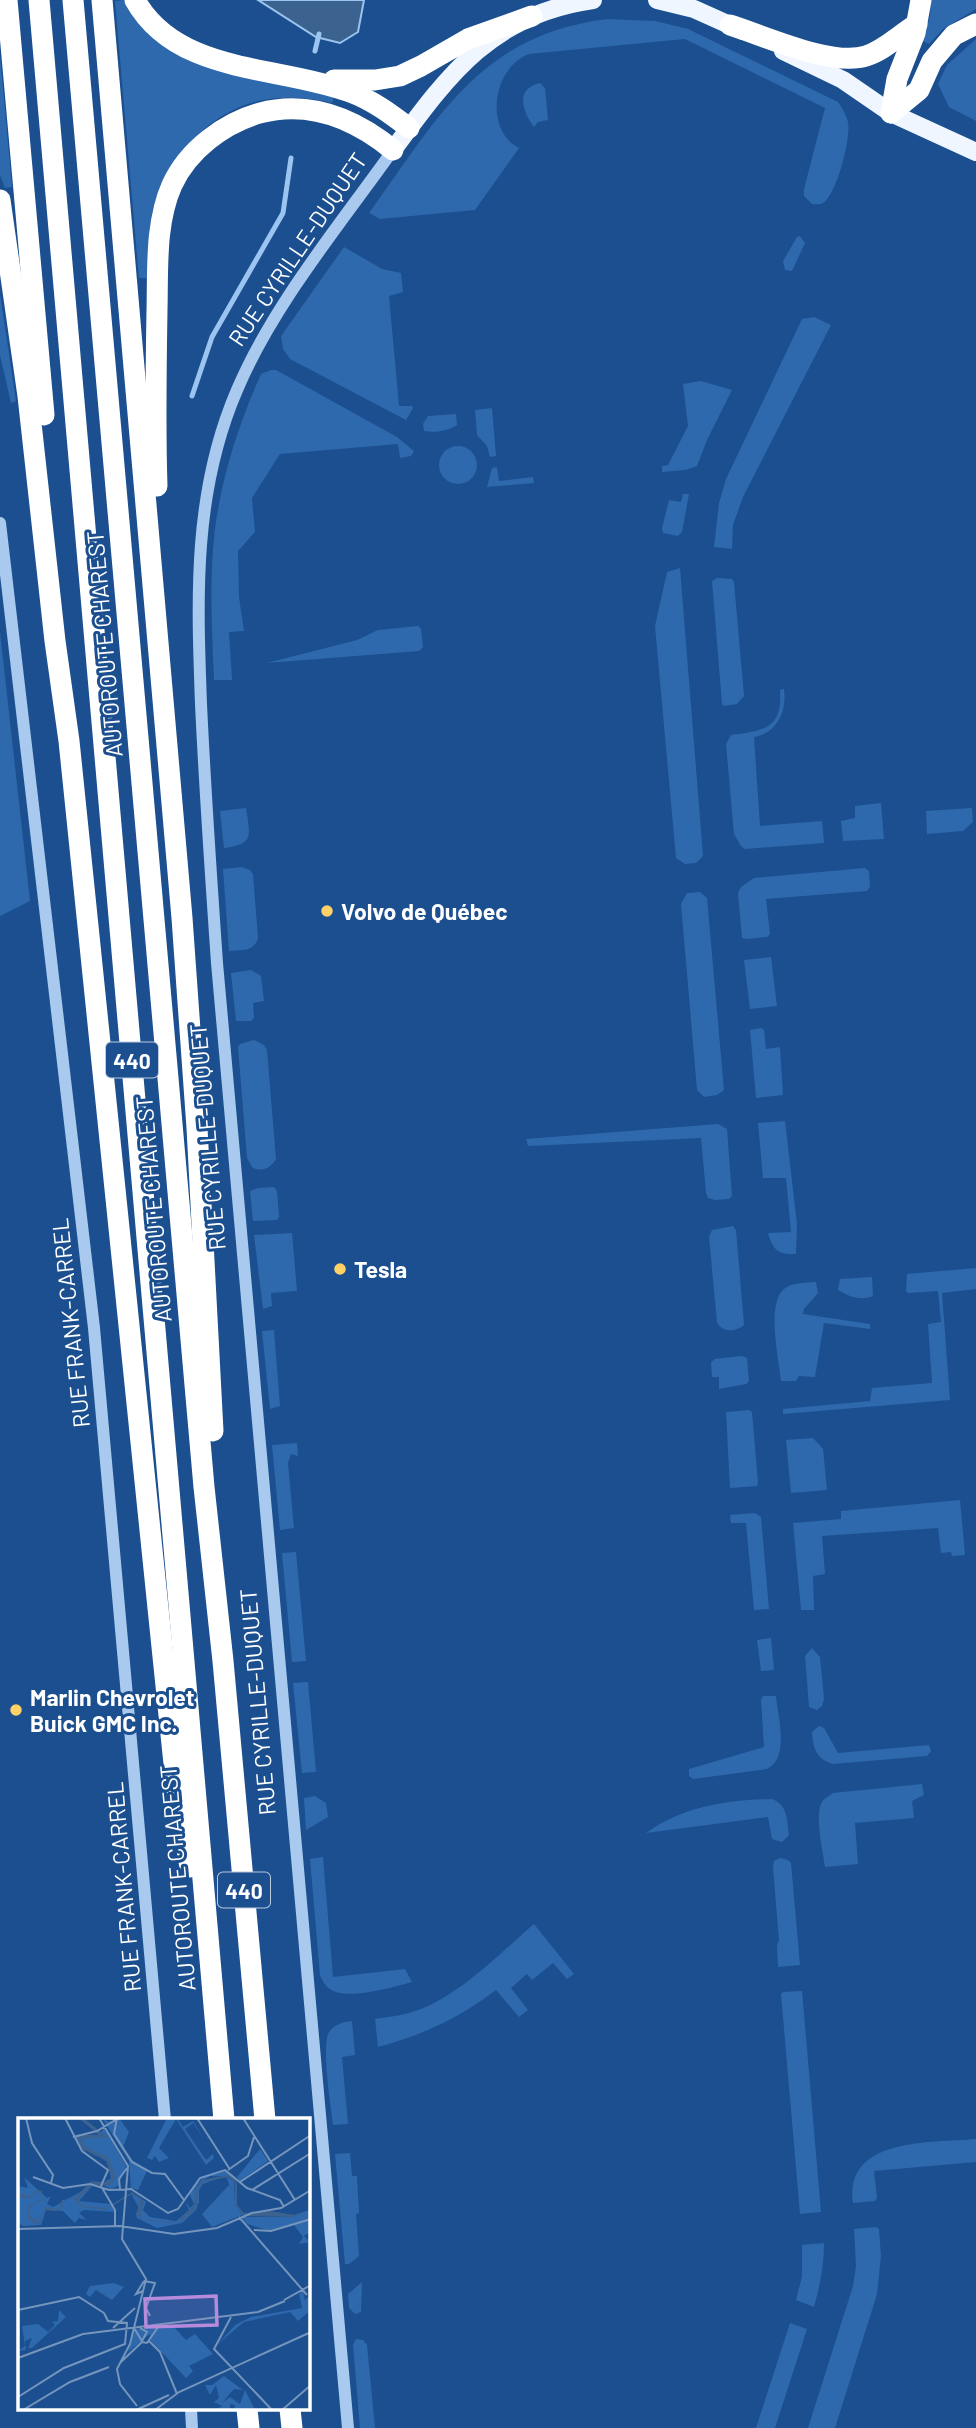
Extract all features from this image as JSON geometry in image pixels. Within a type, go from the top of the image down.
[{"type":"highway","points":[[7,0],[63,638],[69,741]]},
{"type":"highway","name":"AUTOROUTE CHAREST","points":[[39,0],[224,2118]]},
{"type":"highway","name":"AUTOROUTE CHAREST","points":[[73,0],[204,1487],[223,1661],[265,2118]]},
{"type":"highway","points":[[102,0],[166,733],[197,1128],[217,1484],[223,1661]]},
{"type":"highway","points":[[135,0],[159,31],[181,47],[210,58],[351,92],[409,128]]},
{"type":"highway","points":[[891,113],[897,79],[917,24],[921,0]]},
{"type":"highway","points":[[299,78],[363,81],[400,76],[468,39],[532,16]]},
{"type":"highway","points":[[730,25],[825,56],[846,59],[876,52],[917,24]]},
{"type":"highway","points":[[891,113],[919,90],[932,61],[954,35],[976,24]]},
{"type":"highway","points":[[166,733],[165,619],[157,472],[156,369],[159,238],[163,211],[172,184],[188,160],[211,137],[251,116],[280,109],[311,110],[340,117],[393,150]]},
{"type":"highway","points":[[0,200],[28,396],[55,641],[69,741],[176,1779],[215,2011]]},
{"type":"highway","points":[[247,2410],[249,2428]]},
{"type":"highway","points":[[290,2410],[292,2428]]},
{"type":"main road","name":"RUE CYRILLE-DUQUET","points":[[393,150],[471,55],[499,32],[532,16],[593,0]]},
{"type":"main road","points":[[657,0],[694,9],[730,25],[843,80],[891,113],[976,152]]},
{"type":"street","name":"RUE CYRILLE-DUQUET","points":[[348,2428],[219,990],[204,774],[198,572],[202,519],[212,467],[226,417],[246,370],[278,313],[393,150]]},
{"type":"street","name":"RUE FRANK-CARREL","points":[[0,523],[94,1328],[166,2118]]},
{"type":"street","points":[[191,2410],[192,2428]]},
{"type":"shaded area","points":[[124,0],[147,32],[177,52],[212,64],[335,95],[332,103],[280,98],[243,106],[223,116],[190,143],[176,160],[156,199],[150,226],[147,278],[139,278],[115,1]]},
{"type":"shaded area","points":[[258,0],[364,0],[358,32],[340,43],[316,37]]},
{"type":"shaded area","points":[[931,0],[976,0],[976,9],[943,29],[929,44],[923,41]]},
{"type":"shaded area","points":[[608,19],[655,21],[688,29],[838,102],[848,122],[847,140],[838,178],[828,198],[822,204],[812,204],[804,196],[825,108],[685,39],[529,54],[517,61],[507,72],[500,85],[497,100],[501,128],[508,139],[519,148],[475,210],[380,219],[369,213],[441,114],[466,86],[494,62],[526,42],[564,28]]},
{"type":"shaded area","points":[[976,39],[976,121],[949,107],[938,84],[947,65]]},
{"type":"shaded area","points":[[0,55],[12,187],[5,188],[0,175]]},
{"type":"shaded area","points":[[540,83],[545,88],[548,120],[538,122],[534,127],[523,102],[527,90]]},
{"type":"shaded area","points":[[800,236],[805,243],[792,271],[785,270],[783,261]]},
{"type":"shaded area","points":[[344,247],[382,269],[401,273],[403,292],[389,296],[399,406],[413,408],[406,420],[290,359],[283,349],[281,336]]},
{"type":"shaded area","points":[[0,294],[16,401],[11,403],[0,355]]},
{"type":"shaded area","points":[[814,317],[831,325],[743,497],[733,525],[732,549],[714,547],[719,503],[726,479],[802,319]]},
{"type":"shaded area","points":[[276,370],[397,437],[414,451],[411,456],[400,458],[398,444],[280,454],[252,498],[255,532],[238,551],[239,597],[244,631],[229,632],[232,680],[214,680],[212,586],[218,509],[232,450],[246,411],[261,374]]},
{"type":"shaded area","points":[[701,381],[732,390],[697,466],[662,472],[662,466],[668,465],[688,426],[683,384]]},
{"type":"shaded area","points":[[492,408],[496,456],[490,457],[487,446],[477,435],[475,410]]},
{"type":"shaded area","points":[[456,414],[457,425],[438,432],[424,431],[423,424],[428,416]]},
{"type":"shaded area","points":[[458,446],[471,452],[477,465],[471,478],[458,484],[445,478],[439,465],[445,452]]},
{"type":"shaded area","points":[[497,467],[499,481],[533,477],[534,483],[487,487],[492,468]]},
{"type":"shaded area","points":[[683,494],[689,494],[682,532],[678,536],[663,533],[669,500],[681,502]]},
{"type":"shaded area","points":[[680,568],[703,856],[696,863],[685,864],[676,858],[655,626],[667,572]]},
{"type":"shaded area","points":[[717,578],[732,579],[734,582],[744,696],[737,704],[724,706],[712,581]]},
{"type":"shaded area","points":[[418,626],[421,629],[423,647],[419,651],[267,663],[357,640],[378,630]]},
{"type":"shaded area","points":[[0,632],[30,901],[0,916]]},
{"type":"shaded area","points":[[784,689],[784,705],[775,726],[754,737],[760,826],[822,821],[824,843],[745,849],[734,834],[726,744],[731,735],[762,729],[775,720],[780,703],[780,690]]},
{"type":"shaded area","points":[[881,803],[884,839],[843,841],[841,821],[855,818],[855,806]]},
{"type":"shaded area","points":[[246,808],[249,832],[246,841],[224,848],[220,811]]},
{"type":"shaded area","points":[[972,808],[973,822],[963,831],[927,834],[926,811]]},
{"type":"shaded area","points":[[242,867],[253,874],[258,938],[250,948],[229,951],[223,869]]},
{"type":"shaded area","points":[[865,868],[869,871],[870,887],[867,891],[766,899],[770,934],[767,937],[742,938],[738,893],[741,887],[754,878]]},
{"type":"shaded area","points":[[700,892],[707,898],[724,1090],[717,1095],[704,1097],[697,1090],[681,904],[687,893]]},
{"type":"shaded area","points":[[771,957],[777,1006],[750,1009],[744,960]]},
{"type":"shaded area","points":[[251,970],[261,976],[264,1001],[253,1003],[254,1018],[251,1021],[236,1021],[231,973]]},
{"type":"shaded area","points":[[750,1030],[764,1030],[766,1049],[780,1047],[783,1095],[756,1098]]},
{"type":"shaded area","points":[[254,1040],[264,1045],[267,1050],[276,1159],[269,1167],[262,1169],[252,1167],[247,1158],[238,1047]]},
{"type":"shaded area","points":[[785,1121],[797,1224],[796,1254],[785,1254],[777,1250],[768,1233],[791,1232],[786,1178],[763,1178],[758,1123]]},
{"type":"shaded area","points":[[718,1124],[727,1129],[732,1196],[729,1199],[708,1198],[701,1138],[528,1146],[526,1139]]},
{"type":"shaded area","points":[[274,1187],[277,1191],[279,1217],[277,1220],[253,1221],[250,1191]]},
{"type":"shaded area","points":[[733,1226],[736,1230],[744,1325],[729,1330],[719,1326],[717,1322],[709,1237],[712,1230]]},
{"type":"shaded area","points":[[292,1233],[297,1291],[271,1293],[272,1306],[263,1309],[254,1235]]},
{"type":"shaded area","points":[[976,1268],[976,1289],[942,1293],[950,1400],[783,1414],[783,1409],[870,1401],[872,1388],[932,1383],[928,1324],[941,1322],[938,1291],[908,1293],[907,1274]]},
{"type":"shaded area","points":[[872,1277],[873,1296],[855,1297],[838,1290],[840,1279]]},
{"type":"shaded area","points":[[816,1282],[818,1293],[803,1314],[870,1324],[870,1329],[824,1323],[815,1377],[799,1376],[796,1381],[781,1381],[775,1319],[779,1296],[791,1285]]},
{"type":"shaded area","points":[[274,1330],[280,1406],[270,1409],[262,1331]]},
{"type":"shaded area","points":[[742,1356],[747,1358],[749,1381],[746,1384],[719,1389],[719,1377],[712,1377],[711,1362],[715,1359]]},
{"type":"shaded area","points":[[726,1412],[752,1412],[758,1482],[757,1486],[730,1488]]},
{"type":"shaded area","points":[[813,1438],[823,1449],[827,1490],[791,1493],[786,1440]]},
{"type":"shaded area","points":[[297,1443],[298,1456],[291,1454],[288,1463],[294,1528],[280,1530],[272,1445]]},
{"type":"shaded area","points":[[960,1500],[965,1555],[941,1553],[938,1528],[822,1536],[825,1574],[813,1576],[814,1610],[801,1610],[793,1523],[841,1519],[841,1511]]},
{"type":"shaded area","points":[[755,1513],[761,1517],[769,1609],[754,1610],[746,1523],[731,1523],[730,1515]]},
{"type":"shaded area","points":[[296,1552],[306,1661],[292,1662],[282,1553]]},
{"type":"shaded area","points":[[771,1638],[774,1670],[761,1671],[757,1640]]},
{"type":"shaded area","points":[[812,1648],[820,1657],[824,1699],[817,1710],[809,1707],[805,1656]]},
{"type":"shaded area","points":[[308,1682],[316,1772],[302,1773],[293,1683]]},
{"type":"shaded area","points":[[763,1696],[776,1696],[781,1736],[778,1756],[774,1763],[767,1769],[693,1779],[689,1776],[689,1769],[764,1747]]},
{"type":"shaded area","points":[[819,1726],[824,1728],[838,1753],[929,1745],[931,1751],[927,1756],[833,1764],[819,1756],[815,1748],[812,1732]]},
{"type":"shaded area","points":[[922,1784],[924,1795],[912,1801],[914,1818],[855,1823],[858,1864],[825,1867],[819,1810],[825,1799],[833,1793]]},
{"type":"shaded area","points":[[315,1796],[326,1803],[328,1817],[306,1830],[304,1798]]},
{"type":"shaded area","points":[[772,1799],[784,1809],[787,1819],[789,1835],[782,1842],[772,1839],[768,1817],[646,1833],[675,1816],[706,1806]]},
{"type":"shaded area","points":[[323,1857],[333,1977],[405,1969],[412,1982],[382,1990],[347,1994],[325,1985],[320,1975],[310,1859]]},
{"type":"shaded area","points":[[780,1858],[791,1863],[800,1965],[778,1967],[779,1941],[773,1867],[774,1861]]},
{"type":"shaded area","points":[[534,1924],[574,1974],[567,1979],[553,1963],[532,1980],[527,1974],[511,1988],[528,2010],[519,2017],[496,1990],[440,2024],[378,2047],[375,2019],[412,2012],[461,1987]]},
{"type":"shaded area","points":[[802,1991],[821,2212],[800,2214],[781,1994]]},
{"type":"shaded area","points":[[352,2021],[355,2055],[342,2057],[348,2124],[333,2125],[326,2063],[327,2039],[334,2027]]},
{"type":"shaded area","points":[[976,2139],[976,2162],[874,2171],[877,2198],[875,2201],[853,2203],[854,2181],[862,2166],[876,2155],[915,2144]]},
{"type":"shaded area","points":[[350,2153],[352,2176],[357,2176],[359,2256],[345,2264],[335,2154]]},
{"type":"shaded area","points":[[854,2229],[879,2229],[881,2256],[877,2294],[835,2428],[808,2428],[853,2286],[856,2266]]},
{"type":"shaded area","points":[[824,2243],[814,2307],[796,2300],[802,2276],[802,2245]]},
{"type":"shaded area","points":[[362,2282],[361,2312],[355,2314],[349,2308],[348,2294]]},
{"type":"shaded area","points":[[790,2323],[807,2329],[775,2428],[756,2428]]},
{"type":"shaded area","points":[[356,2339],[363,2340],[367,2345],[375,2428],[360,2428],[353,2345]]},
{"type":"waterway","points":[[315,51],[319,34]]},
{"type":"waterway","points":[[192,396],[212,337],[283,213],[291,158]]},
{"type":"place","name":"Volvo de Québec","points":[[327,911]]},
{"type":"place","name":"Tesla","points":[[340,1269]]},
{"type":"place","name":"Marlin Chevrolet Buick GMC Inc.","points":[[16,1710]]}]
